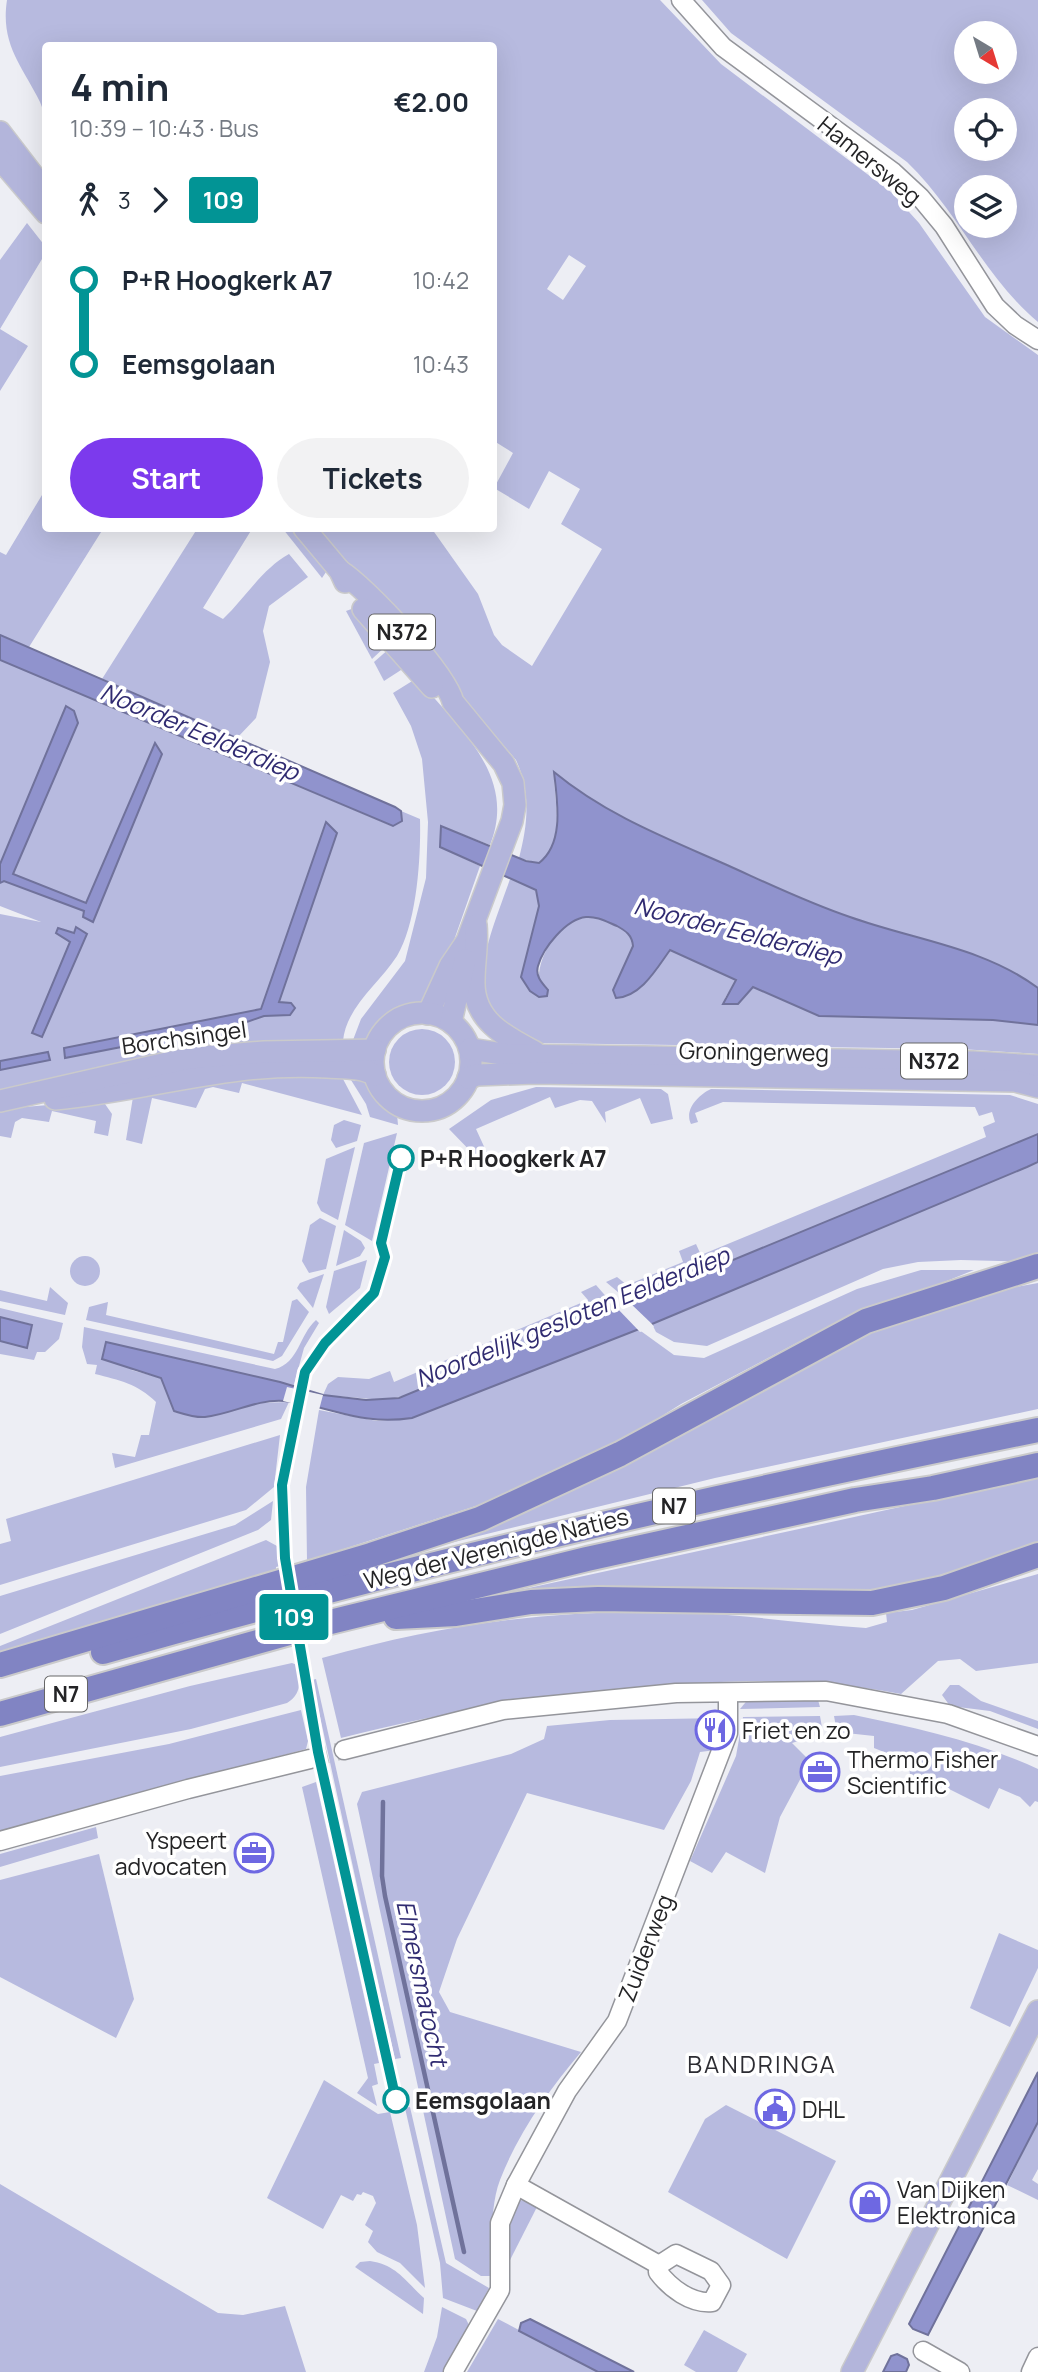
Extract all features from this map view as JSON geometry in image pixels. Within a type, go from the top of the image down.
[{"type":"highway","name":"N7","points":[[311,1583],[516,1504],[620,1454],[866,1321],[1038,1266]]},
{"type":"highway","name":"N7","points":[[1008,1276],[1038,1276]]},
{"type":"highway","name":"Weg der Verenigde Naties","points":[[0,1681],[311,1583],[1038,1430]]},
{"type":"highway","name":"Weg der Verenigde Naties","points":[[0,1714],[329,1622],[641,1547],[855,1500],[933,1488],[1038,1465]]},
{"type":"highway","name":"N7","points":[[329,1622],[456,1614],[531,1602],[598,1599],[873,1603],[944,1588],[1036,1556]]},
{"type":"highway","name":"N7","points":[[0,1665],[280,1592]]},
{"type":"main road","points":[[0,132],[42,187]]},
{"type":"main road","points":[[0,159],[42,208]]},
{"type":"main road","name":"N372","points":[[307,532],[340,570],[365,611],[442,698],[453,702],[501,760],[512,778],[514,812],[502,850],[467,941],[450,966],[428,1014]]},
{"type":"main road","name":"N372","points":[[475,920],[479,947],[473,983],[482,1014],[503,1036],[536,1053]]},
{"type":"main road","name":"N372","points":[[451,1023],[450,1015],[464,972],[467,941]]},
{"type":"main road","points":[[411,1014],[428,1014],[451,1023],[463,1034],[470,1049],[468,1078],[452,1101],[437,1109],[420,1111],[393,1102],[382,1090],[375,1075],[374,1050],[381,1035],[396,1021],[411,1014]]},
{"type":"main road","name":"Groningerweg","points":[[470,1049],[509,1055],[536,1053],[1021,1063],[1038,1066]]},
{"type":"main road","name":"Borchsingel","points":[[2,1100],[189,1058],[264,1052],[374,1050]]},
{"type":"main road","name":"Borchsingel","points":[[2,1100],[104,1094],[190,1075],[245,1068],[326,1067],[367,1070],[375,1075]]},
{"type":"main road","name":"Groningerweg","points":[[468,1078],[477,1075],[535,1073],[1016,1081],[1038,1087]]},
{"type":"main road","points":[[852,2372],[1038,2011]]},
{"type":"street","name":"Hamersweg","points":[[681,0],[723,47],[893,172],[920,197],[944,226],[995,306],[1038,340]]},
{"type":"street","points":[[344,1750],[503,1710],[676,1693],[826,1691],[948,1714],[1038,1746]]},
{"type":"street","name":"Zuiderweg","points":[[453,2372],[499,2290],[500,2223],[516,2185],[567,2091],[617,2021],[728,1733],[728,1694]]},
{"type":"street","points":[[0,1841],[188,1789],[310,1759]]},
{"type":"street","points":[[516,2185],[659,2265]]},
{"type":"street","points":[[923,2351],[960,2372]]},
{"type":"street","points":[[1031,2372],[1038,2357]]},
{"type":"shaded area","points":[[7,0],[660,0],[721,64],[891,192],[919,223],[985,317],[1038,355],[1038,988],[1017,974],[971,954],[850,918],[788,893],[616,813],[554,772],[557,821],[553,844],[539,863],[519,858],[524,833],[526,796],[516,760],[322,532],[434,532],[478,594],[494,635],[502,645],[532,666],[602,549],[561,524],[580,489],[549,471],[529,509],[497,490],[497,482],[513,453],[497,443],[497,42],[42,42],[42,107],[15,55],[7,30]],"holes":[[[569,255],[586,266],[563,300],[547,289]]]},
{"type":"shaded area","points":[[702,0],[1038,0],[1038,322],[1002,285],[967,238],[1017,238],[1017,175],[954,175],[954,219],[907,162],[731,33]]},
{"type":"shaded area","points":[[27,223],[42,242],[42,259],[0,329],[0,260]]},
{"type":"shaded area","points":[[0,329],[28,346],[0,391]]},
{"type":"shaded area","points":[[42,495],[42,532],[101,532],[29,647],[0,635],[0,552],[6,555]]},
{"type":"shaded area","points":[[195,532],[250,532],[203,608],[223,619],[262,575],[289,554],[308,577],[269,606],[263,631],[270,662],[256,718],[237,738],[102,679]]},
{"type":"shaded area","points":[[285,532],[297,532],[328,569],[322,578]]},
{"type":"shaded area","points":[[357,607],[387,645],[372,659],[346,611]]},
{"type":"shaded area","points":[[390,648],[402,662],[401,670],[384,681],[374,662]]},
{"type":"shaded area","points":[[0,660],[392,826],[402,821],[401,811],[420,819],[416,889],[404,942],[390,966],[350,1017],[343,1041],[0,1092],[0,1070],[50,1060],[47,1052],[0,1061],[0,914],[41,922],[0,906],[0,883],[4,880],[84,911],[155,744],[86,903],[13,874],[78,723],[74,711],[66,706],[0,864]],"holes":[[[337,834],[278,1003],[290,1015],[264,1016],[244,1023],[66,1058],[64,1048],[261,1009]],[[76,927],[87,934],[41,1037],[33,1032]]]},
{"type":"shaded area","points":[[417,678],[479,754],[490,775],[496,796],[497,820],[490,845],[441,826],[440,847],[480,866],[445,966],[428,1001],[389,1017],[359,1045],[358,1039],[353,1040],[361,1019],[405,961],[426,878],[428,822],[422,759],[411,726],[393,693]]},
{"type":"shaded area","points":[[510,879],[536,890],[539,906],[521,977],[539,981],[542,961],[558,933],[575,920],[592,917],[623,929],[632,941],[633,945],[613,990],[649,979],[670,950],[736,980],[725,998],[738,1004],[753,987],[819,1016],[993,1020],[1034,1024],[1038,1025],[1038,1054],[961,1049],[536,1043],[510,1030],[493,1013],[485,994],[483,973],[487,950]]},
{"type":"shaded area","points":[[422,1029],[445,1039],[455,1062],[445,1085],[422,1095],[399,1085],[389,1062],[399,1039]]},
{"type":"shaded area","points":[[336,1073],[336,1079],[343,1079],[362,1115],[242,1083],[239,1093],[213,1087],[205,1089],[196,1108],[152,1098],[142,1144],[126,1140],[133,1097],[177,1082]]},
{"type":"shaded area","points":[[357,1075],[397,1114],[398,1125],[370,1117],[366,1104],[351,1080],[356,1081]]},
{"type":"shaded area","points":[[536,1087],[661,1089],[668,1094],[673,1119],[651,1124],[640,1098],[605,1112],[606,1123],[592,1101],[580,1100],[555,1108],[550,1097],[476,1129],[487,1153],[479,1160],[449,1129],[491,1100]]},
{"type":"shaded area","points":[[711,1089],[1010,1095],[1038,1104],[1038,1134],[631,1303],[606,1282],[617,1277],[627,1285],[683,1262],[679,1251],[696,1244],[701,1255],[986,1137],[983,1127],[995,1122],[992,1112],[979,1116],[975,1107],[723,1102],[695,1113],[698,1122],[691,1124],[691,1108],[701,1095]]},
{"type":"shaded area","points":[[97,1101],[105,1104],[112,1114],[108,1136],[94,1133],[96,1121],[52,1111],[49,1122],[22,1118],[15,1122],[11,1138],[0,1136],[0,1109]]},
{"type":"shaded area","points":[[344,1120],[361,1125],[357,1141],[336,1148],[331,1140],[334,1125]]},
{"type":"shaded area","points":[[397,1133],[372,1241],[345,1225],[364,1143]]},
{"type":"shaded area","points":[[355,1147],[338,1220],[321,1211],[317,1203],[326,1159]]},
{"type":"shaded area","points":[[1038,1162],[1038,1262],[961,1260],[918,1262],[883,1269],[707,1346],[674,1342],[656,1332],[652,1324]]},
{"type":"shaded area","points":[[320,1218],[336,1226],[326,1269],[309,1273],[302,1261],[310,1225]]},
{"type":"shaded area","points":[[344,1230],[361,1241],[365,1248],[360,1256],[336,1266]]},
{"type":"shaded area","points":[[85,1256],[96,1260],[100,1271],[96,1282],[85,1286],[74,1282],[70,1271],[74,1260]]},
{"type":"shaded area","points":[[367,1260],[360,1288],[329,1314],[326,1307],[334,1271]]},
{"type":"shaded area","points":[[921,1270],[974,1270],[806,1338],[681,1404],[627,1438],[485,1503],[307,1561],[306,1487],[319,1410],[377,1421],[412,1418],[638,1329],[674,1355],[704,1358],[857,1289]]},
{"type":"shaded area","points":[[324,1274],[313,1308],[297,1288],[300,1283]]},
{"type":"shaded area","points":[[1038,1283],[1038,1409],[715,1478],[430,1548],[853,1338],[982,1293]]},
{"type":"shaded area","points":[[596,1285],[617,1309],[412,1394],[384,1400],[323,1395],[328,1384],[338,1377],[369,1379],[390,1371],[394,1382],[588,1300],[581,1292]]},
{"type":"shaded area","points":[[50,1287],[68,1303],[65,1315],[0,1301],[0,1290],[47,1301]]},
{"type":"shaded area","points":[[297,1299],[309,1312],[282,1356],[273,1361],[86,1320],[89,1307],[108,1302],[106,1315],[274,1354],[278,1342],[283,1342],[292,1301]]},
{"type":"shaded area","points":[[0,1308],[63,1323],[59,1339],[45,1352],[37,1352],[34,1360],[0,1354],[0,1341],[27,1348],[31,1324],[0,1317]]},
{"type":"shaded area","points":[[316,1320],[319,1323],[304,1348],[293,1388],[280,1382],[131,1370],[161,1378],[198,1417],[255,1403],[289,1402],[281,1419],[115,1468],[112,1453],[135,1457],[141,1435],[149,1435],[156,1402],[135,1387],[95,1374],[97,1365],[87,1364],[82,1347],[84,1327],[275,1369],[289,1361]]},
{"type":"shaded area","points":[[280,1435],[274,1487],[246,1510],[0,1585],[0,1544],[11,1541],[6,1519]]},
{"type":"shaded area","points":[[1038,1477],[1038,1546],[916,1582],[852,1594],[498,1599],[496,1595]]},
{"type":"shaded area","points":[[273,1501],[271,1520],[258,1530],[0,1634],[0,1596],[235,1525]]},
{"type":"shaded area","points":[[266,1540],[277,1546],[280,1566],[276,1567],[276,1571],[0,1652],[0,1646]]},
{"type":"shaded area","points":[[1038,1574],[1038,1663],[976,1671],[960,1659],[938,1661],[901,1694],[805,1682],[679,1684],[607,1690],[492,1706],[341,1738],[322,1658],[459,1627],[504,1620],[596,1613],[712,1614],[866,1628],[887,1622],[886,1613],[912,1610]]},
{"type":"shaded area","points":[[292,1663],[297,1665],[299,1686],[296,1695],[287,1703],[191,1729],[0,1767],[0,1737],[190,1686]]},
{"type":"shaded area","points":[[316,1679],[401,2058],[395,2059],[312,1680]]},
{"type":"shaded area","points":[[950,1685],[959,1685],[981,1701],[1038,1721],[1038,1729],[990,1711],[950,1706],[942,1695]]},
{"type":"shaded area","points":[[750,1697],[818,1700],[820,1707],[740,1709]]},
{"type":"shaded area","points":[[301,1710],[308,1741],[306,1749],[0,1831],[0,1776],[169,1744]]},
{"type":"shaded area","points":[[854,1715],[948,1737],[1038,1769],[1038,1802],[1035,1801],[1030,1807],[1020,1797],[999,1788],[989,1809],[933,1781],[930,1784],[910,1776],[909,1762],[874,1748],[874,1736],[837,1732],[834,1716]]},
{"type":"shaded area","points":[[820,1716],[823,1733],[792,1743],[810,1761],[780,1817],[765,1873],[726,1852],[712,1873],[690,1861],[736,1756],[743,1717]]},
{"type":"shaded area","points":[[721,1718],[716,1750],[700,1752],[691,1781],[664,1830],[527,1793],[457,1939],[439,1992],[450,2012],[581,2052],[535,2113],[507,2163],[494,2203],[492,2276],[481,2276],[455,2259],[357,1804],[362,1792],[511,1754],[544,1739],[547,1726],[610,1720]]},
{"type":"shaded area","points":[[316,1782],[379,2063],[374,2064],[378,2084],[372,2086],[377,2106],[357,2093],[368,2078],[302,1787]]},
{"type":"shaded area","points":[[96,1827],[98,1838],[0,1867],[0,1854]]},
{"type":"shaded area","points":[[99,1854],[134,1999],[116,2038],[0,1977],[0,1880]]},
{"type":"shaded area","points":[[999,1933],[1038,1950],[1038,1968],[1010,2027],[970,2008]]},
{"type":"shaded area","points":[[324,2080],[378,2114],[390,2112],[417,2225],[425,2288],[400,2263],[377,2252],[368,2242],[373,2231],[365,2225],[376,2203],[373,2196],[363,2192],[361,2195],[357,2194],[353,2201],[341,2195],[323,2229],[267,2198]]},
{"type":"shaded area","points":[[726,2105],[836,2161],[787,2259],[668,2192],[705,2119]]},
{"type":"shaded area","points":[[410,2107],[446,2263],[489,2288],[477,2311],[443,2298],[440,2263],[405,2108]]},
{"type":"shaded area","points":[[1038,2122],[1038,2169],[1032,2180],[1038,2184],[1038,2200],[1007,2185]]},
{"type":"shaded area","points":[[0,2184],[218,2313],[243,2315],[285,2306],[306,2372],[0,2372]]},
{"type":"shaded area","points":[[517,2199],[538,2205],[508,2264],[506,2229]]},
{"type":"shaded area","points":[[370,2261],[394,2270],[424,2298],[423,2314],[355,2267],[360,2262]]},
{"type":"shaded area","points":[[442,2307],[466,2319],[470,2327],[447,2372],[424,2372],[437,2337]]},
{"type":"shaded area","points":[[498,2319],[598,2372],[467,2372]]},
{"type":"shaded area","points":[[704,2330],[747,2354],[737,2372],[696,2372],[684,2365]]},
{"type":"water","name":"Noorder Eelderdiep","points":[[0,635],[395,807],[401,811],[402,821],[393,826],[0,660]]},
{"type":"water","points":[[66,706],[74,711],[78,723],[13,874],[86,903],[155,743],[162,754],[93,922],[83,917],[84,911],[4,881],[0,883],[0,864]]},
{"type":"water","name":"Noorder Eelderdiep","points":[[554,772],[594,801],[637,824],[819,906],[971,954],[1017,974],[1038,988],[1038,1025],[993,1020],[819,1016],[753,987],[738,1004],[723,1004],[736,980],[670,950],[641,987],[633,993],[616,998],[613,990],[633,946],[632,942],[628,934],[620,928],[590,917],[578,919],[563,929],[545,951],[537,973],[548,990],[547,996],[539,997],[530,991],[521,977],[539,906],[536,890],[440,847],[441,826],[526,861],[539,863],[553,844],[556,833]]},
{"type":"water","points":[[326,822],[337,833],[279,1002],[291,1003],[295,1008],[290,1015],[264,1016],[244,1023],[65,1058],[64,1048],[261,1009]]},
{"type":"water","points":[[76,927],[87,934],[42,1037],[32,1033],[70,942],[56,933],[58,928],[74,933]]},
{"type":"water","points":[[48,1052],[50,1060],[0,1070],[0,1061]]},
{"type":"water","points":[[1038,1134],[1038,1162],[1027,1167],[652,1324],[412,1418],[376,1419],[284,1401],[264,1402],[205,1417],[193,1416],[174,1411],[161,1378],[102,1359],[106,1342],[280,1382],[323,1395],[366,1400],[399,1398]]},
{"type":"water","points":[[0,1317],[32,1325],[27,1348],[0,1341]]},
{"type":"water","points":[[1038,2072],[1038,2122],[928,2335],[913,2329],[909,2324]]},
{"type":"water","points":[[530,2319],[634,2372],[598,2372],[519,2331],[521,2323]]},
{"type":"water","points":[[897,2354],[907,2359],[909,2365],[906,2372],[883,2372],[891,2356]]},
{"type":"pier","points":[[628,1301],[654,1327],[640,1332],[615,1306]]},
{"type":"pier","points":[[287,1387],[323,1395],[319,1410],[283,1401]]},
{"type":"waterway","name":"Elmersmatocht","points":[[383,1802],[382,1876],[385,1896],[464,2252]]},
{"type":"tunnel","points":[[310,1759],[344,1750]]},
{"type":"bus line","name":"109","points":[[396,2100],[318,1752],[285,1558],[282,1485],[305,1372],[325,1343],[374,1293],[385,1257],[381,1243],[401,1158]]},
{"type":"place","name":"P+R Hoogkerk A7","points":[[401,1158]]},
{"type":"place","name":"Friet en zo","points":[[715,1730]]},
{"type":"place","name":"Thermo Fisher Scientific","points":[[820,1772]]},
{"type":"place","name":"Yspeert advocaten","points":[[254,1853]]},
{"type":"place","name":"Eemsgolaan","points":[[396,2100]]},
{"type":"place","name":"DHL","points":[[775,2109]]},
{"type":"place","name":"Van Dijken Elektronica","points":[[870,2202]]},
{"type":"district","name":"BANDRINGA","points":[[762,2063]]},
{"type":"water label","name":"Noordelijk gesloten Eelderdiep","points":[[572,1316]]}]
